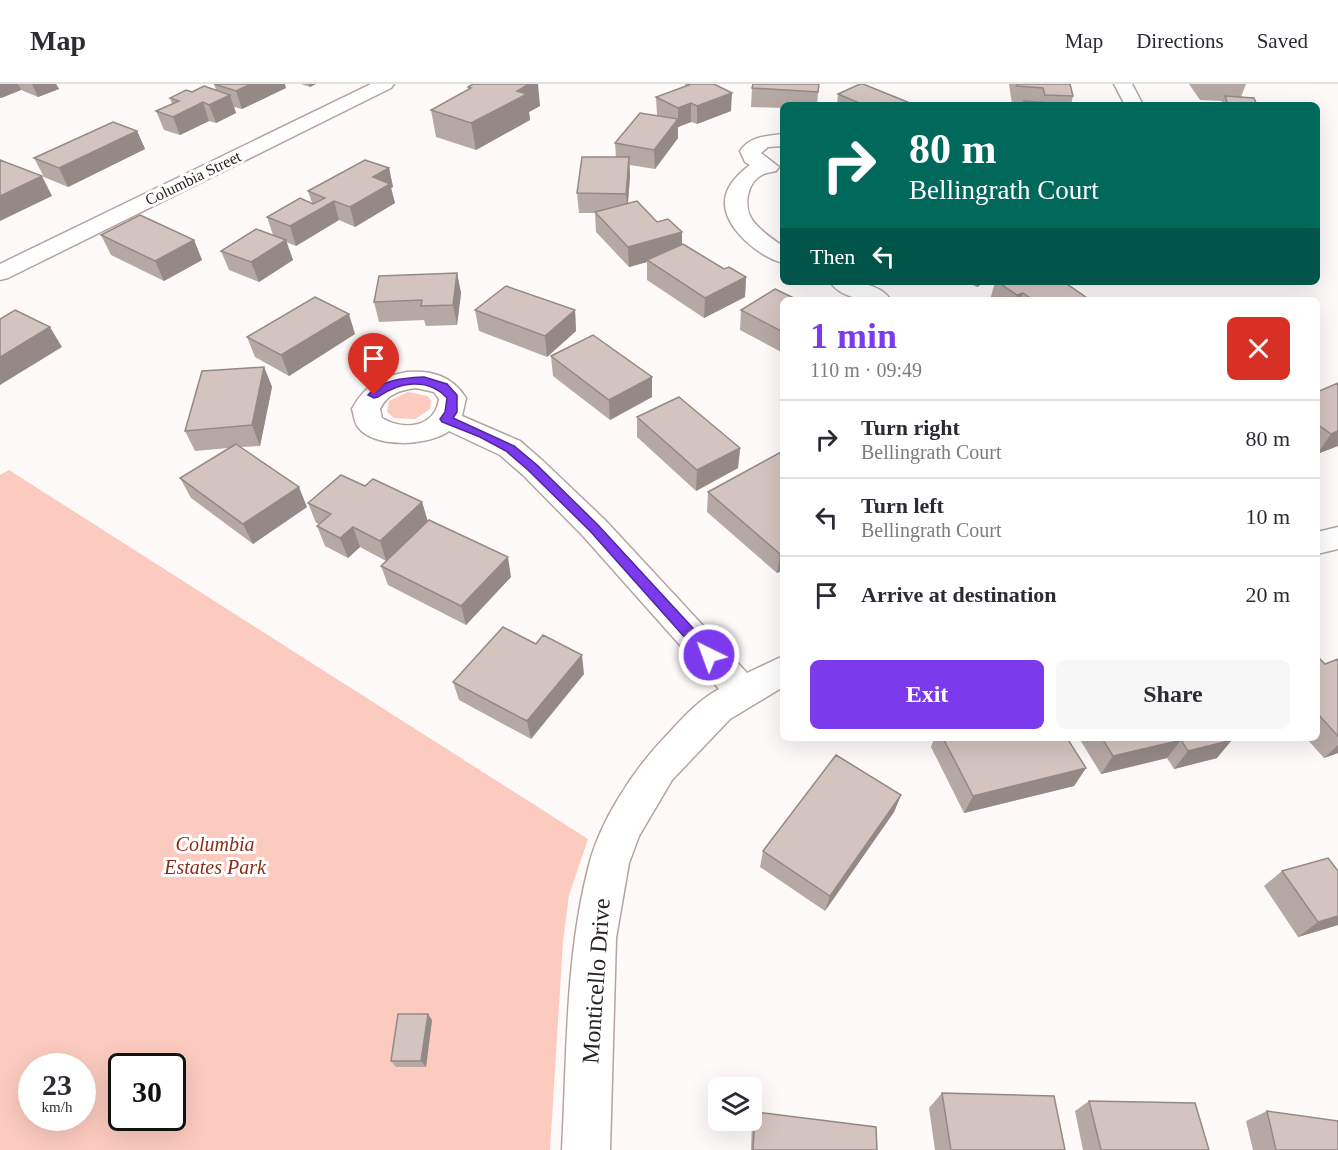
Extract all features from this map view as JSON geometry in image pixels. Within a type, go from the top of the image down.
[{"type":"street","name":"Columbia Street","points":[[0,273],[385,84]]},
{"type":"street","points":[[1124,84],[1133,102]]},
{"type":"street","points":[[772,166],[752,158],[750,151],[763,142],[780,140]]},
{"type":"street","points":[[772,166],[745,176],[736,189],[737,213],[754,236],[780,254]]},
{"type":"street","points":[[848,285],[873,297]]},
{"type":"street","points":[[446,419],[484,434],[510,448],[533,468],[594,528],[743,692]]},
{"type":"street","points":[[1320,542],[1338,538]]},
{"type":"street","name":"Monticello Drive","points":[[586,1150],[595,938],[609,863],[623,828],[659,768],[701,723],[717,708],[780,672]]},
{"type":"green space","points":[[408,392],[428,396],[431,401],[430,409],[415,419],[394,418],[387,412],[389,401]]},
{"type":"green space","name":"Columbia Estates Park","points":[[9,470],[588,839],[569,895],[563,942],[550,1150],[0,1150],[0,475]]},
{"type":"building","points":[[214,84],[251,84],[236,91]]},
{"type":"building","points":[[473,84],[529,84],[517,91],[527,94],[471,123],[431,110],[471,88],[468,87]]},
{"type":"building","points":[[688,84],[714,84],[732,93],[697,106],[691,103],[678,108],[656,97]]},
{"type":"building","points":[[753,84],[819,84],[818,92],[752,88]]},
{"type":"building","points":[[863,84],[908,102],[857,102],[838,94]]},
{"type":"building","points":[[1017,84],[1070,84],[1073,96],[1045,95],[1043,88],[1017,86]]},
{"type":"building","points":[[204,86],[230,95],[209,105],[203,102],[173,117],[156,111],[179,101],[170,98],[186,90],[192,92]]},
{"type":"building","points":[[1225,96],[1254,98],[1256,102],[1227,102]]},
{"type":"building","points":[[640,113],[678,119],[654,150],[615,143]]},
{"type":"building","points":[[113,122],[137,131],[59,168],[34,158]]},
{"type":"building","points":[[582,157],[629,157],[626,194],[577,193]]},
{"type":"building","points":[[0,160],[42,176],[0,196]]},
{"type":"building","points":[[365,160],[389,168],[373,177],[390,184],[350,207],[334,201],[290,226],[267,217],[300,198],[313,204],[325,198],[308,191]]},
{"type":"building","points":[[637,201],[657,222],[668,219],[682,232],[628,247],[595,212]]},
{"type":"building","points":[[140,215],[194,240],[155,261],[101,235]]},
{"type":"building","points":[[256,229],[286,240],[251,262],[221,251]]},
{"type":"building","points":[[683,244],[724,269],[729,267],[746,277],[705,298],[647,260]]},
{"type":"building","points":[[457,273],[453,305],[421,306],[422,300],[374,302],[379,276]]},
{"type":"building","points":[[1002,285],[1068,285],[1086,297],[1029,297],[1023,293],[1017,295]]},
{"type":"building","points":[[506,286],[575,310],[545,336],[475,310]]},
{"type":"building","points":[[775,289],[792,297],[780,297],[780,330],[741,310]]},
{"type":"building","points":[[315,297],[349,314],[281,355],[247,337]]},
{"type":"building","points":[[15,310],[50,327],[0,357],[0,319]]},
{"type":"building","points":[[593,335],[652,377],[609,400],[551,356]]},
{"type":"building","points":[[264,367],[252,425],[185,431],[202,371]]},
{"type":"building","points":[[1338,383],[1338,431],[1331,434],[1320,426],[1320,391]]},
{"type":"building","points":[[679,397],[740,448],[697,470],[637,417]]},
{"type":"building","points":[[236,444],[299,487],[243,524],[180,478]]},
{"type":"building","points":[[780,453],[780,554],[708,492]]},
{"type":"building","points":[[341,475],[365,486],[373,479],[422,502],[380,541],[353,527],[340,538],[317,526],[331,514],[308,503]]},
{"type":"building","points":[[429,520],[508,557],[461,606],[381,566]]},
{"type":"building","points":[[503,627],[536,644],[543,635],[582,655],[527,721],[453,682]]},
{"type":"building","points":[[1320,659],[1325,664],[1338,659],[1338,736],[1320,716]]},
{"type":"building","points":[[945,741],[1069,741],[1086,768],[973,796]]},
{"type":"building","points":[[1104,741],[1177,741],[1113,756]]},
{"type":"building","points":[[1182,741],[1228,741],[1188,751]]},
{"type":"building","points":[[836,755],[901,795],[830,896],[763,851]]},
{"type":"building","points":[[1328,858],[1338,871],[1338,916],[1318,922],[1282,871]]},
{"type":"building","points":[[398,1014],[428,1014],[421,1061],[391,1061]]},
{"type":"building","points":[[942,1093],[1054,1096],[1065,1150],[951,1150]]},
{"type":"building","points":[[1089,1101],[1195,1103],[1209,1150],[1101,1150]]},
{"type":"building","points":[[1267,1111],[1338,1121],[1338,1150],[1276,1150]]},
{"type":"building","points":[[762,1113],[876,1127],[877,1150],[753,1150],[754,1131],[762,1131]]},
{"type":"route","points":[[374,395],[402,381],[424,380],[443,386],[453,398],[451,412],[446,419],[484,434],[510,448],[533,468],[594,528],[709,655]]}]
